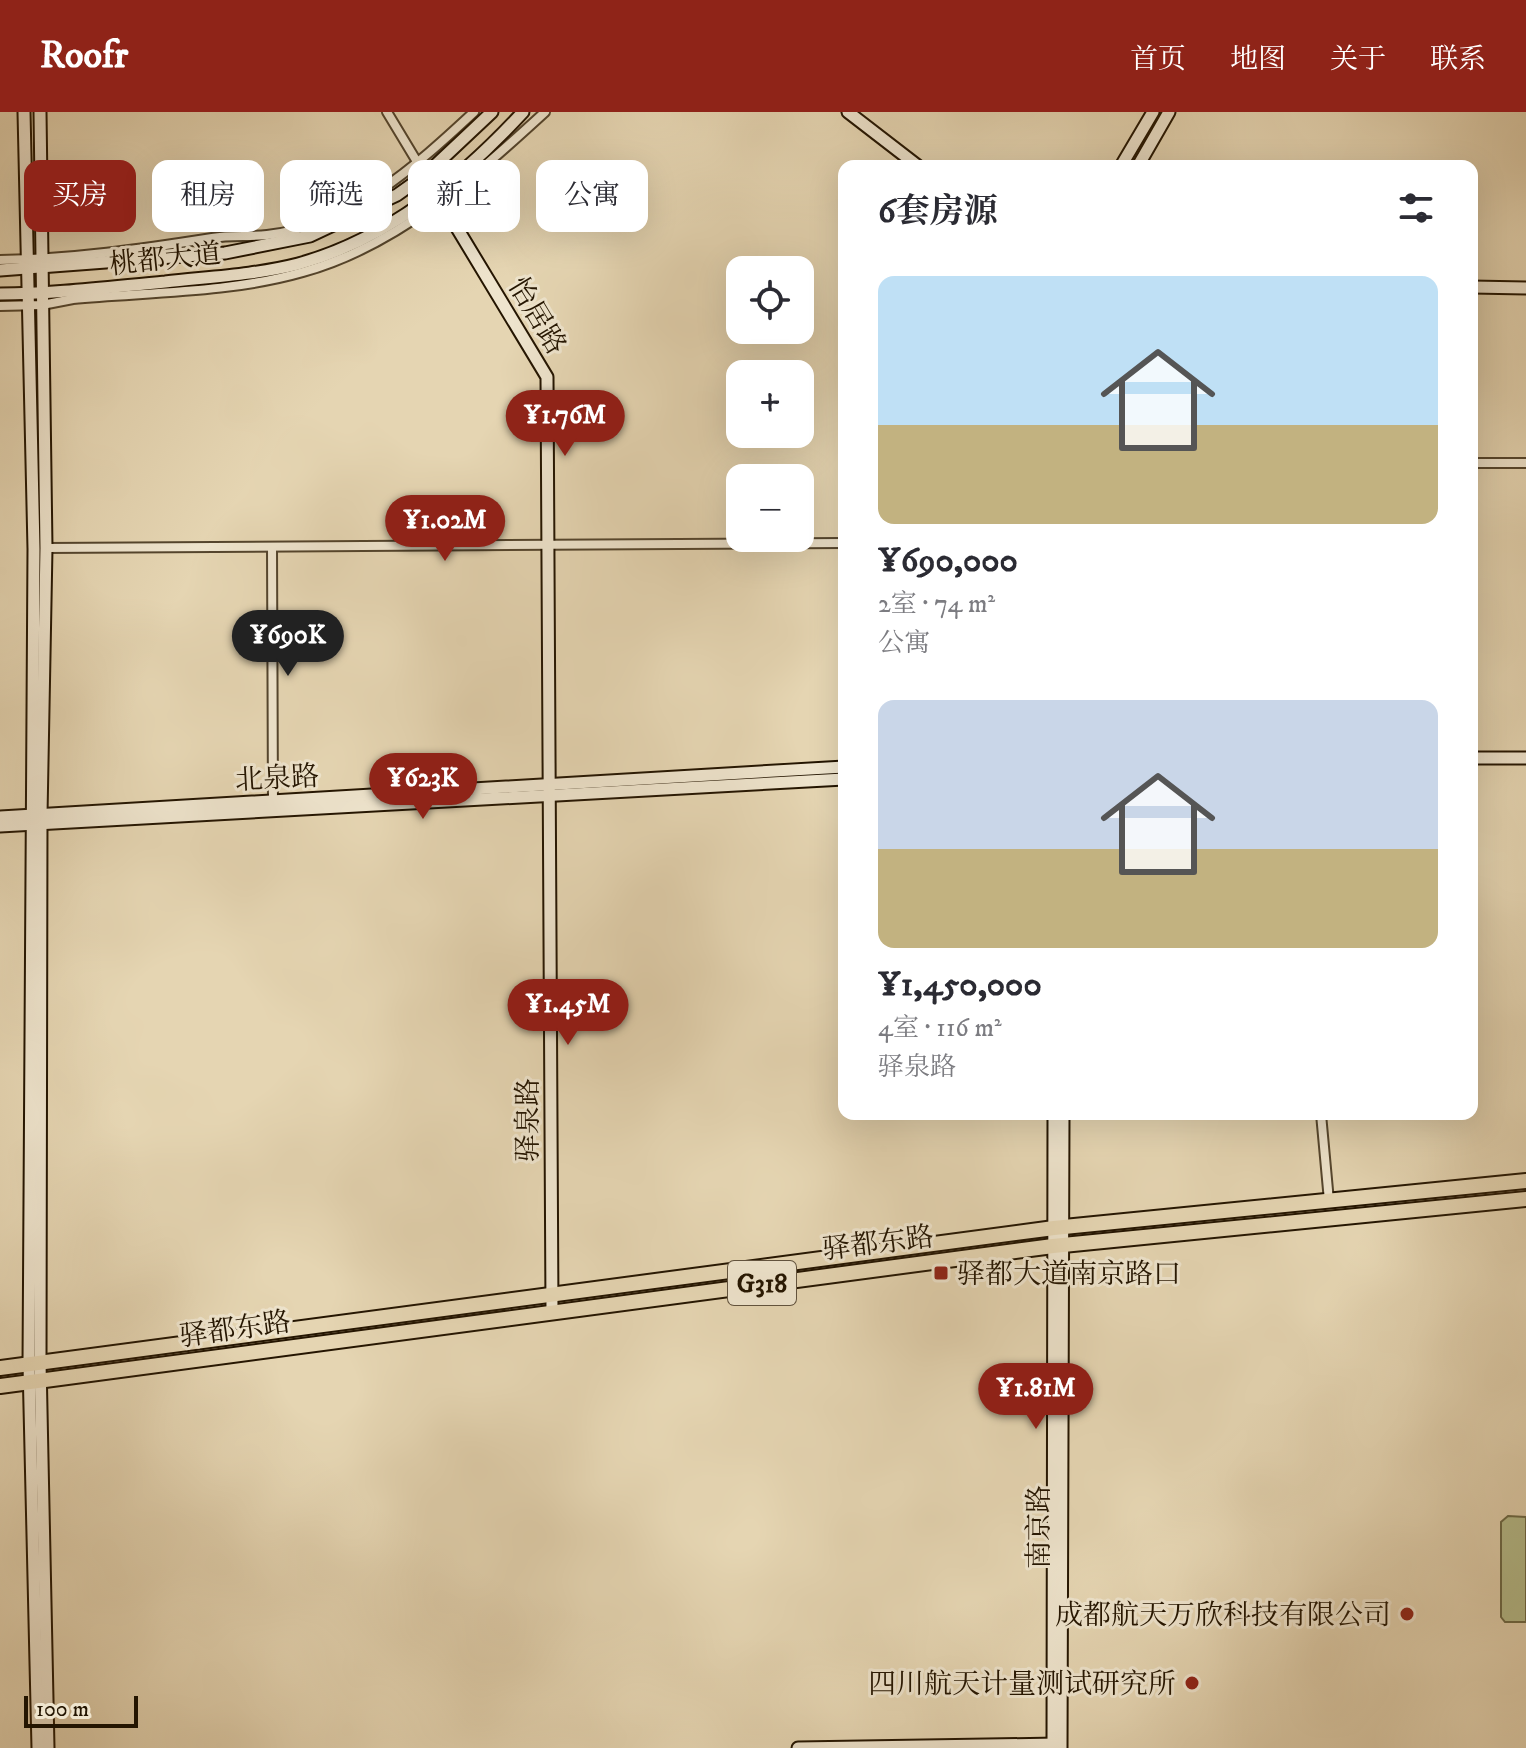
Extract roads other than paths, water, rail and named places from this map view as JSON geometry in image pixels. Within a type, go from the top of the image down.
[{"type":"highway","name":"驿都东路","points":[[0,1368],[1058,1228],[1526,1181]]},
{"type":"highway","name":"驿都东路","points":[[0,1386],[552,1310],[1058,1246],[1526,1199]]},
{"type":"street","points":[[24,112],[27,265],[36,300],[46,548],[36,819]]},
{"type":"street","points":[[40,112],[42,264],[36,300],[34,549],[34,1363],[48,1748]]},
{"type":"street","points":[[387,112],[416,160]]},
{"type":"street","points":[[422,160],[474,112]]},
{"type":"street","name":"桃都大道","points":[[441,160],[492,112]]},
{"type":"street","name":"桃都大道","points":[[476,160],[523,112]]},
{"type":"street","points":[[485,160],[545,112]]},
{"type":"street","points":[[848,112],[910,160]]},
{"type":"street","points":[[1125,160],[1153,112]]},
{"type":"street","points":[[1141,160],[1169,112]]},
{"type":"street","points":[[42,264],[189,244],[210,238],[267,235],[300,228],[355,205],[408,171]]},
{"type":"street","name":"桃都大道","points":[[0,270],[27,265],[225,253],[310,236],[386,201],[408,186]]},
{"type":"street","name":"桃都大道","points":[[0,294],[36,300],[259,272],[298,264],[350,244],[408,213]]},
{"type":"street","name":"怡居路","points":[[460,232],[547,377],[551,791]]},
{"type":"street","points":[[0,260],[27,265]]},
{"type":"street","points":[[1478,287],[1526,288]]},
{"type":"street","points":[[0,306],[36,300]]},
{"type":"street","points":[[1478,463],[1526,463]]},
{"type":"street","points":[[46,548],[838,543]]},
{"type":"street","points":[[272,547],[273,806]]},
{"type":"street","points":[[1478,758],[1526,758]]},
{"type":"street","points":[[1478,765],[1526,765]]},
{"type":"street","name":"北泉路","points":[[551,791],[838,767]]},
{"type":"street","name":"北泉路","points":[[0,817],[36,819],[551,791],[838,779]]},
{"type":"street","name":"驿泉路","points":[[551,791],[552,1310]]},
{"type":"street","name":"北泉路","points":[[0,826],[36,819]]},
{"type":"street","points":[[798,1748],[1057,1746],[1058,1228],[1054,1120]]},
{"type":"street","points":[[1058,1228],[1063,1120]]},
{"type":"street","points":[[1322,1120],[1329,1201]]},
{"type":"street","points":[[35,1381],[38,1748]]},
{"type":"place","name":"驿都大道南京路口","points":[[941,1273]]},
{"type":"place","name":"成都航天万欣科技有限公司","points":[[1407,1614]]},
{"type":"place","name":"四川航天计量测试研究所","points":[[1192,1683]]}]
